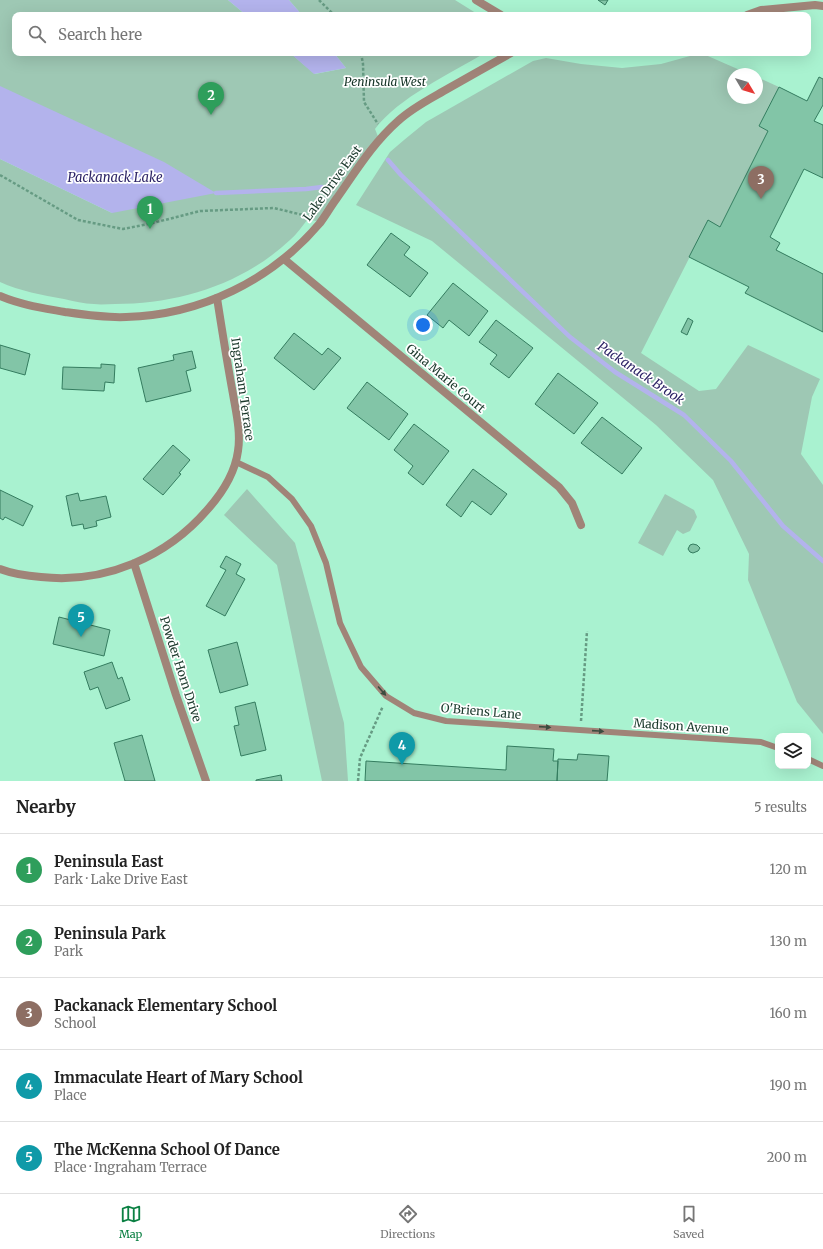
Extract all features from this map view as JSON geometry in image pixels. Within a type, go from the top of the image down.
[{"type":"street","points":[[476,0],[496,12]]},
{"type":"street","points":[[755,12],[761,10],[816,4]]},
{"type":"street","name":"Lake Drive East","points":[[0,296],[32,307],[92,316],[126,318],[158,315],[188,308],[217,298],[247,284],[284,259],[299,246],[322,220],[362,161],[379,139],[399,120],[421,104],[506,56]]},
{"type":"street","name":"Gina Marie Court","points":[[284,259],[559,487],[572,503],[581,525]]},
{"type":"street","name":"Ingraham Terrace","points":[[0,569],[24,575],[54,578],[82,577],[109,572],[152,555],[176,540],[197,522],[216,500],[229,480],[239,449],[239,436],[217,298]]},
{"type":"street","name":"Powder Horn Drive","points":[[134,563],[176,695],[206,781]]},
{"type":"lane","name":"O'Briens Lane","points":[[236,462],[268,477],[292,499],[311,526],[326,563],[340,623],[361,667],[388,697],[414,713],[446,720],[581,726]]},
{"type":"lane","name":"Madison Avenue","points":[[581,726],[615,732],[761,742],[775,747]]},
{"type":"lane","points":[[811,760],[823,766]]},
{"type":"path","points":[[319,0],[331,12]]},
{"type":"path","points":[[362,56],[364,102],[384,134]]},
{"type":"path","points":[[0,174],[78,220],[123,229],[200,211],[274,208],[322,220]]},
{"type":"path","points":[[581,726],[587,631]]},
{"type":"path","points":[[358,781],[360,758],[388,697]]},
{"type":"green space","name":"Peninsula West","points":[[0,0],[228,0],[242,12],[12,12],[12,56],[294,56],[315,74],[346,68],[336,56],[480,56],[426,87],[397,107],[385,118],[375,129],[379,139],[320,222],[308,219],[290,240],[272,255],[252,269],[231,280],[186,295],[139,303],[86,304],[15,288],[0,282],[0,159],[112,213],[0,90]]},
{"type":"green space","points":[[289,0],[455,0],[474,12],[299,12]]},
{"type":"green space","points":[[690,56],[708,56],[735,68],[727,68],[727,104],[763,104],[763,80],[779,87],[759,126],[768,131],[720,227],[708,221],[641,353],[699,391],[716,389],[748,345],[820,379],[812,397],[801,454],[823,485],[823,734],[797,702],[748,580],[749,554],[713,480],[656,425],[432,241],[356,205],[390,152],[426,122],[533,61],[546,58],[581,64],[622,68],[661,64]]},
{"type":"green space","points":[[247,489],[295,543],[344,723],[348,781],[322,781],[277,565],[224,515]]},
{"type":"green space","points":[[665,494],[694,510],[697,517],[690,531],[683,534],[677,530],[663,556],[638,543]]},
{"type":"water","points":[[228,0],[289,0],[299,12],[242,12]]},
{"type":"water","points":[[293,56],[336,56],[346,68],[314,74]]},
{"type":"water","name":"Packanack Lake","points":[[0,86],[164,162],[216,193],[112,213],[0,159]]},
{"type":"building","points":[[598,0],[608,0],[605,5]]},
{"type":"building","points":[[819,77],[823,79],[823,105],[814,121],[823,125],[823,178],[804,169],[770,237],[780,243],[776,250],[823,274],[823,332],[745,293],[749,287],[689,257],[708,220],[720,227],[768,131],[759,126],[779,87],[807,101]]},
{"type":"building","points":[[391,233],[410,247],[404,255],[428,273],[410,297],[367,265]]},
{"type":"building","points":[[453,283],[488,311],[469,336],[449,320],[443,328],[427,315]]},
{"type":"building","points":[[688,318],[693,321],[687,335],[681,332]]},
{"type":"building","points":[[496,320],[533,348],[509,378],[490,364],[497,355],[479,342]]},
{"type":"building","points":[[294,333],[322,355],[328,348],[341,358],[314,390],[274,358]]},
{"type":"building","points":[[0,345],[30,354],[25,375],[0,368]]},
{"type":"building","points":[[192,351],[196,368],[186,371],[191,391],[146,402],[138,368],[174,360],[173,355]]},
{"type":"building","points":[[101,364],[115,365],[114,383],[105,382],[104,391],[62,389],[63,367],[101,368]]},
{"type":"building","points":[[558,373],[598,403],[574,434],[535,404]]},
{"type":"building","points":[[367,382],[408,414],[389,440],[347,408]]},
{"type":"building","points":[[602,417],[642,448],[622,474],[581,443]]},
{"type":"building","points":[[414,424],[449,451],[423,485],[408,473],[413,466],[394,450]]},
{"type":"building","points":[[173,445],[190,460],[179,473],[181,474],[163,495],[143,479]]},
{"type":"building","points":[[473,469],[507,494],[491,515],[472,501],[461,517],[446,505]]},
{"type":"building","points":[[0,490],[33,506],[23,526],[5,517],[3,520],[0,518]]},
{"type":"building","points":[[78,493],[80,501],[106,496],[111,517],[96,521],[97,526],[84,529],[83,524],[72,526],[66,496]]},
{"type":"building","points":[[693,544],[700,548],[698,551],[693,553],[688,549],[690,545]]},
{"type":"building","points":[[226,556],[241,564],[236,574],[245,579],[225,616],[206,606],[226,570],[220,567]]},
{"type":"building","points":[[59,617],[110,630],[104,656],[53,644]]},
{"type":"building","points":[[237,642],[248,685],[220,693],[208,650]]},
{"type":"building","points":[[112,662],[118,679],[122,677],[130,700],[106,709],[98,687],[90,690],[84,672]]},
{"type":"building","points":[[255,702],[266,750],[241,756],[234,726],[239,725],[235,707]]},
{"type":"building","points":[[142,735],[155,781],[125,781],[114,743]]},
{"type":"building","points":[[507,746],[554,749],[553,761],[558,761],[557,781],[365,781],[366,761],[506,770]]},
{"type":"building","points":[[578,754],[609,756],[607,781],[557,781],[558,759],[577,760]]},
{"type":"building","points":[[281,775],[282,781],[256,781],[256,780]]},
{"type":"waterway","name":"Packanack Brook","points":[[388,160],[401,175],[570,337],[615,372],[684,415],[731,461],[783,526],[823,561]]},
{"type":"waterway","name":"Packanack Brook","points":[[216,193],[322,187]]},
{"type":"place","name":"Peninsula Park","points":[[211,115]]},
{"type":"place","name":"Packanack Elementary School","points":[[761,199]]},
{"type":"place","name":"Peninsula East","points":[[150,229]]},
{"type":"place","name":"The McKenna School Of Dance","points":[[81,637]]},
{"type":"place","name":"Immaculate Heart of Mary School","points":[[402,765]]}]
